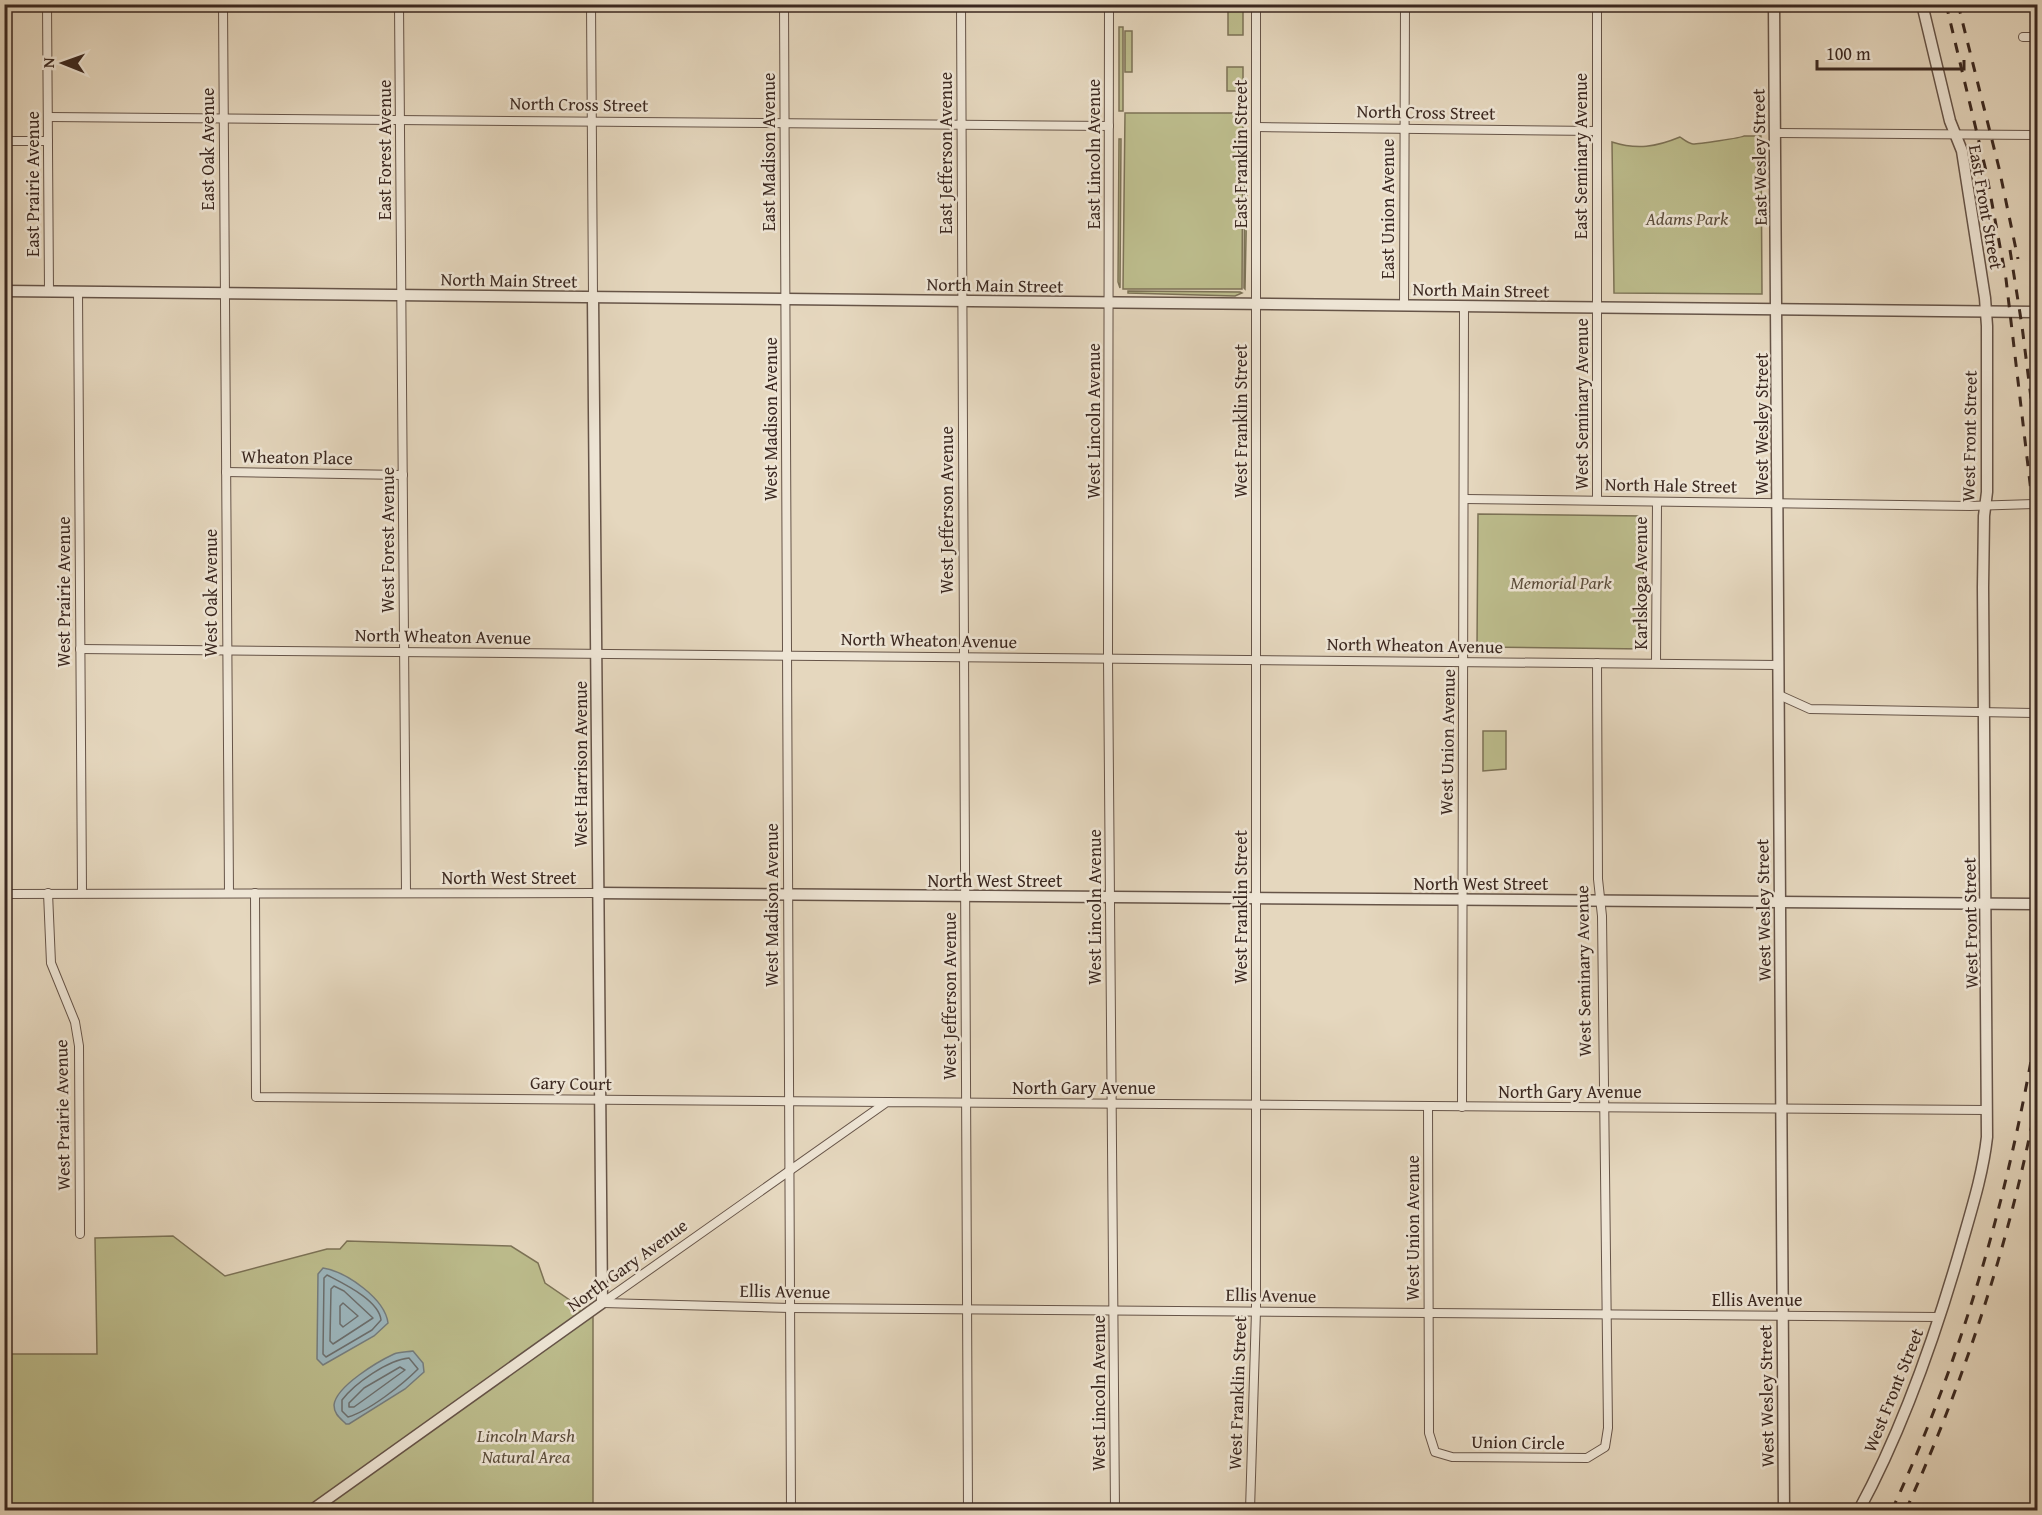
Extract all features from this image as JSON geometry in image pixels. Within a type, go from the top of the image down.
[{"type":"street","name":"East Prairie Avenue","points":[[47,4],[49,292]]},
{"type":"street","name":"East Oak Avenue","points":[[223,4],[225,294]]},
{"type":"street","name":"East Forest Avenue","points":[[399,4],[402,295]]},
{"type":"street","points":[[591,4],[593,297]]},
{"type":"street","name":"East Madison Avenue","points":[[784,4],[785,299]]},
{"type":"street","name":"East Jefferson Avenue","points":[[961,4],[962,301]]},
{"type":"street","name":"East Lincoln Avenue","points":[[1109,4],[1110,303]]},
{"type":"street","name":"East Franklin Street","points":[[1257,4],[1257,304]]},
{"type":"street","name":"East Union Avenue","points":[[1404,306],[1405,4]]},
{"type":"street","name":"East Seminary Avenue","points":[[1597,4],[1598,308]]},
{"type":"street","name":"East Wesley Street","points":[[1774,4],[1777,310]]},
{"type":"street","name":"East Front Street","points":[[1922,4],[1962,151],[1986,312]]},
{"type":"street","points":[[2023,37],[2037,37]]},
{"type":"street","name":"North Cross Street","points":[[48,117],[1109,126]]},
{"type":"street","name":"North Cross Street","points":[[1256,127],[1596,131]]},
{"type":"street","points":[[1776,133],[2037,135]]},
{"type":"street","points":[[4,141],[48,141]]},
{"type":"street","name":"North Main Street","points":[[4,291],[2037,312]]},
{"type":"street","name":"West Prairie Avenue","points":[[78,292],[82,892]]},
{"type":"street","name":"West Oak Avenue","points":[[225,294],[229,893]]},
{"type":"street","name":"West Forest Avenue","points":[[402,295],[406,893]]},
{"type":"street","name":"West Harrison Avenue","points":[[593,297],[602,1303]]},
{"type":"street","name":"West Madison Avenue","points":[[785,299],[791,1510]]},
{"type":"street","name":"West Jefferson Avenue","points":[[962,301],[968,1510]]},
{"type":"street","name":"West Lincoln Avenue","points":[[1110,303],[1108,658],[1115,1510]]},
{"type":"street","name":"West Franklin Street","points":[[1250,1510],[1256,1311],[1257,304]]},
{"type":"street","name":"West Union Avenue","points":[[1462,1107],[1461,900],[1465,662],[1464,306]]},
{"type":"street","name":"West Seminary Avenue","points":[[1597,500],[1598,308]]},
{"type":"street","name":"West Wesley Street","points":[[1777,310],[1784,1510]]},
{"type":"street","name":"West Front Street","points":[[1858,1510],[1903,1413],[1939,1317],[1985,1154],[1987,1110],[1984,712],[1986,312]]},
{"type":"street","name":"Wheaton Place","points":[[226,472],[403,475]]},
{"type":"street","name":"North Hale Street","points":[[1465,499],[1778,504],[2037,504]]},
{"type":"street","name":"Karlskoga Avenue","points":[[1656,663],[1657,502]]},
{"type":"street","name":"North Wheaton Avenue","points":[[80,648],[1779,665]]},
{"type":"street","name":"West Seminary Avenue","points":[[1598,663],[1598,879],[1605,1314]]},
{"type":"street","points":[[1779,695],[1810,709],[2037,713]]},
{"type":"street","name":"North West Street","points":[[4,894],[82,892],[597,893],[2037,904]]},
{"type":"street","name":"West Prairie Avenue","points":[[48,893],[51,963],[75,1022],[79,1046],[80,1234]]},
{"type":"street","name":"Gary Court","points":[[255,893],[255,1097],[887,1102]]},
{"type":"street","name":"North Gary Avenue","points":[[312,1510],[788,1170],[887,1102],[1987,1110]]},
{"type":"street","name":"West Union Avenue","points":[[1428,1106],[1429,1313]]},
{"type":"street","name":"Ellis Avenue","points":[[602,1303],[790,1308],[1939,1317]]},
{"type":"street","name":"Union Circle","points":[[1429,1313],[1430,1433],[1435,1452],[1452,1457],[1581,1459],[1605,1447],[1608,1428],[1605,1314]]},
{"type":"green space","points":[[1228,5],[1243,5],[1243,35],[1228,35]]},
{"type":"green space","points":[[1119,27],[1123,27],[1123,111],[1119,111]]},
{"type":"green space","points":[[1125,31],[1132,31],[1132,72],[1125,72]]},
{"type":"green space","points":[[1227,67],[1243,67],[1243,91],[1227,91]]},
{"type":"green space","points":[[1125,113],[1243,113],[1242,289],[1123,289]]},
{"type":"green space","name":"Adams Park","points":[[1744,136],[1761,136],[1762,294],[1614,293],[1612,142],[1630,146],[1646,146],[1680,137],[1693,144]]},
{"type":"green space","points":[[1119,139],[1121,139],[1120,288],[1118,282]]},
{"type":"green space","points":[[1245,140],[1248,140],[1245,289],[1244,288]]},
{"type":"green space","points":[[1128,291],[1242,293],[1235,296],[1128,293]]},
{"type":"green space","name":"Memorial Park","points":[[1478,514],[1643,516],[1644,649],[1477,647]]},
{"type":"green space","points":[[1483,731],[1506,731],[1506,769],[1483,771]]},
{"type":"green space","name":"Lincoln Marsh Natural Area","points":[[173,1236],[225,1276],[327,1249],[340,1249],[347,1241],[511,1246],[538,1263],[545,1283],[593,1316],[593,1510],[5,1510],[5,1354],[97,1354],[95,1238]]},
{"type":"water","points":[[323,1268],[343,1275],[363,1288],[380,1305],[388,1323],[374,1336],[323,1365],[317,1359],[318,1274]]},
{"type":"water","points":[[413,1351],[423,1363],[424,1372],[405,1389],[349,1424],[340,1418],[334,1405],[342,1390],[350,1382],[394,1354]]},
{"type":"waterway","points":[[4,1495],[14,1510]]},
{"type":"railway","points":[[1946,4],[1986,171],[2006,279],[2038,551]]},
{"type":"railway","points":[[1958,4],[1999,168],[2018,259]]},
{"type":"railway","points":[[2010,250],[2038,454]]},
{"type":"railway","points":[[1892,1510],[1941,1392],[1981,1270],[2014,1147],[2038,1021]]},
{"type":"railway","points":[[1906,1510],[1948,1409],[1984,1306],[2014,1201],[2038,1094]]}]
